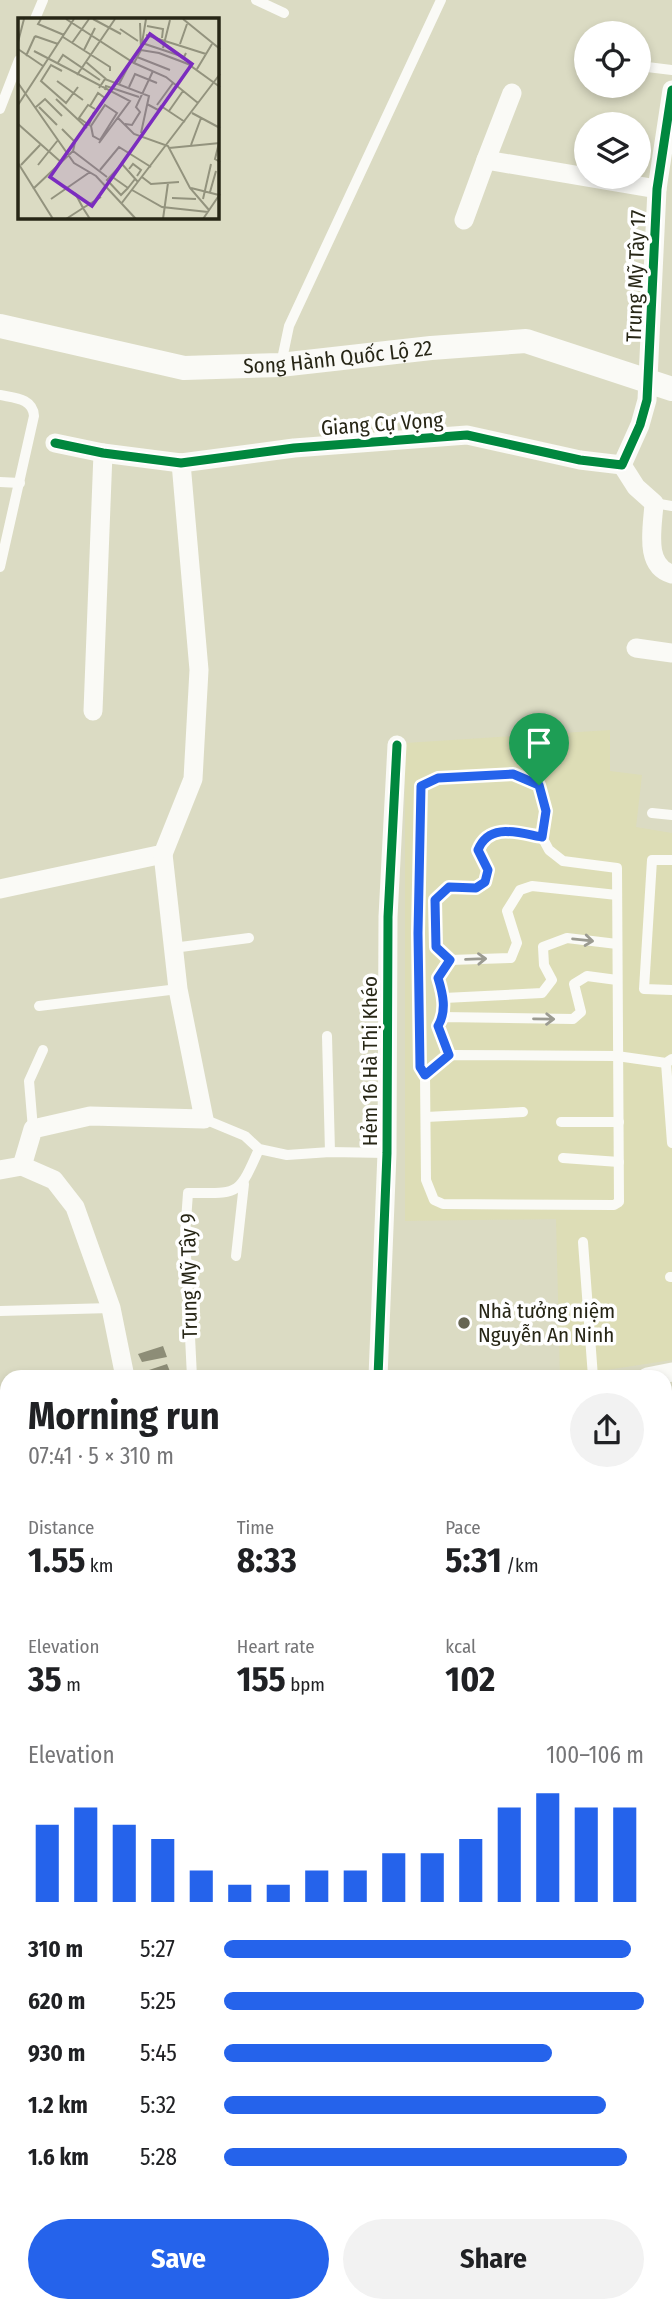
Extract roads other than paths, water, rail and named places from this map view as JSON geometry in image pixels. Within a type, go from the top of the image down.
[{"type":"street","name":"Trung Mỹ Tây 17","points":[[661,385],[664,252],[657,189],[672,90]]},
{"type":"street","points":[[464,220],[512,93]]},
{"type":"street","points":[[486,160],[657,189]]},
{"type":"street","name":"Song Hành Quốc Lộ 22","points":[[0,326],[184,368],[280,365],[431,348],[526,341],[661,385]]},
{"type":"street","points":[[661,385],[647,400],[640,425],[622,465],[636,487],[663,505],[651,554],[664,572],[672,574]]},
{"type":"street","name":"Giang Cự Vọng","points":[[55,443],[103,453],[181,463],[294,448],[467,435],[580,460],[622,465]]},
{"type":"street","points":[[93,711],[103,453]]},
{"type":"street","points":[[22,1166],[33,1129],[90,1116],[204,1119],[178,989],[163,854],[193,779],[200,670],[181,463]]},
{"type":"street","points":[[636,648],[672,653]]},
{"type":"street","name":"Hẻm 16 Hà Thị Khéo","points":[[378,1370],[387,1153],[388,917],[397,745]]},
{"type":"street","points":[[0,889],[163,854]]},
{"type":"street","points":[[0,1170],[22,1166],[54,1180],[75,1207],[111,1308],[123,1370]]},
{"type":"lane","points":[[36,18],[43,0]]},
{"type":"lane","points":[[256,0],[284,13]]},
{"type":"lane","points":[[280,365],[289,326],[441,0]]},
{"type":"lane","points":[[0,109],[18,63]]},
{"type":"lane","points":[[651,67],[672,70]]},
{"type":"lane","points":[[0,395],[30,404],[34,416],[0,567]]},
{"type":"lane","points":[[0,482],[20,484]]},
{"type":"lane","points":[[513,774],[539,785],[546,811],[542,837],[549,850],[564,861],[617,868],[617,895],[619,1202],[614,1205],[443,1204],[434,1200],[426,1180],[425,1075],[420,1067],[418,947],[421,786],[438,778],[513,774]]},
{"type":"lane","points":[[652,813],[672,815]]},
{"type":"lane","points":[[542,837],[499,830],[482,840],[478,850],[488,870],[485,882],[476,888],[449,887],[435,900],[436,947],[450,960],[510,958],[517,943],[507,911],[520,890],[532,886],[617,895]]},
{"type":"lane","points":[[672,860],[652,860],[645,979],[645,989],[672,990]]},
{"type":"lane","points":[[173,947],[248,938]]},
{"type":"lane","points":[[444,998],[542,993],[552,981],[544,965],[543,947],[567,938],[617,944]]},
{"type":"lane","points":[[449,1055],[438,1026],[443,1017],[444,998],[438,978],[450,960]]},
{"type":"lane","points":[[443,1017],[573,1019],[581,1012],[574,984],[587,976],[617,980]]},
{"type":"lane","points":[[39,1006],[178,989]]},
{"type":"lane","points":[[327,1036],[330,1152]]},
{"type":"lane","points":[[33,1129],[29,1081],[43,1050]]},
{"type":"lane","points":[[425,1075],[449,1055],[617,1056],[669,1061],[672,1143]]},
{"type":"lane","points":[[426,1116],[523,1112]]},
{"type":"lane","points":[[204,1119],[245,1136],[259,1149],[287,1155],[330,1152],[387,1153]]},
{"type":"lane","points":[[561,1122],[619,1122]]},
{"type":"lane","points":[[236,1256],[244,1184],[259,1149]]},
{"type":"lane","points":[[563,1158],[619,1162]]},
{"type":"lane","name":"Trung Mỹ Tây 9","points":[[192,1370],[185,1236],[188,1193],[228,1193],[244,1184]]},
{"type":"lane","points":[[583,1242],[592,1370]]},
{"type":"lane","points":[[0,1311],[111,1308]]},
{"type":"place","name":"Nhà tưởng niệm Nguyễn An Ninh","points":[[464,1323]]}]
